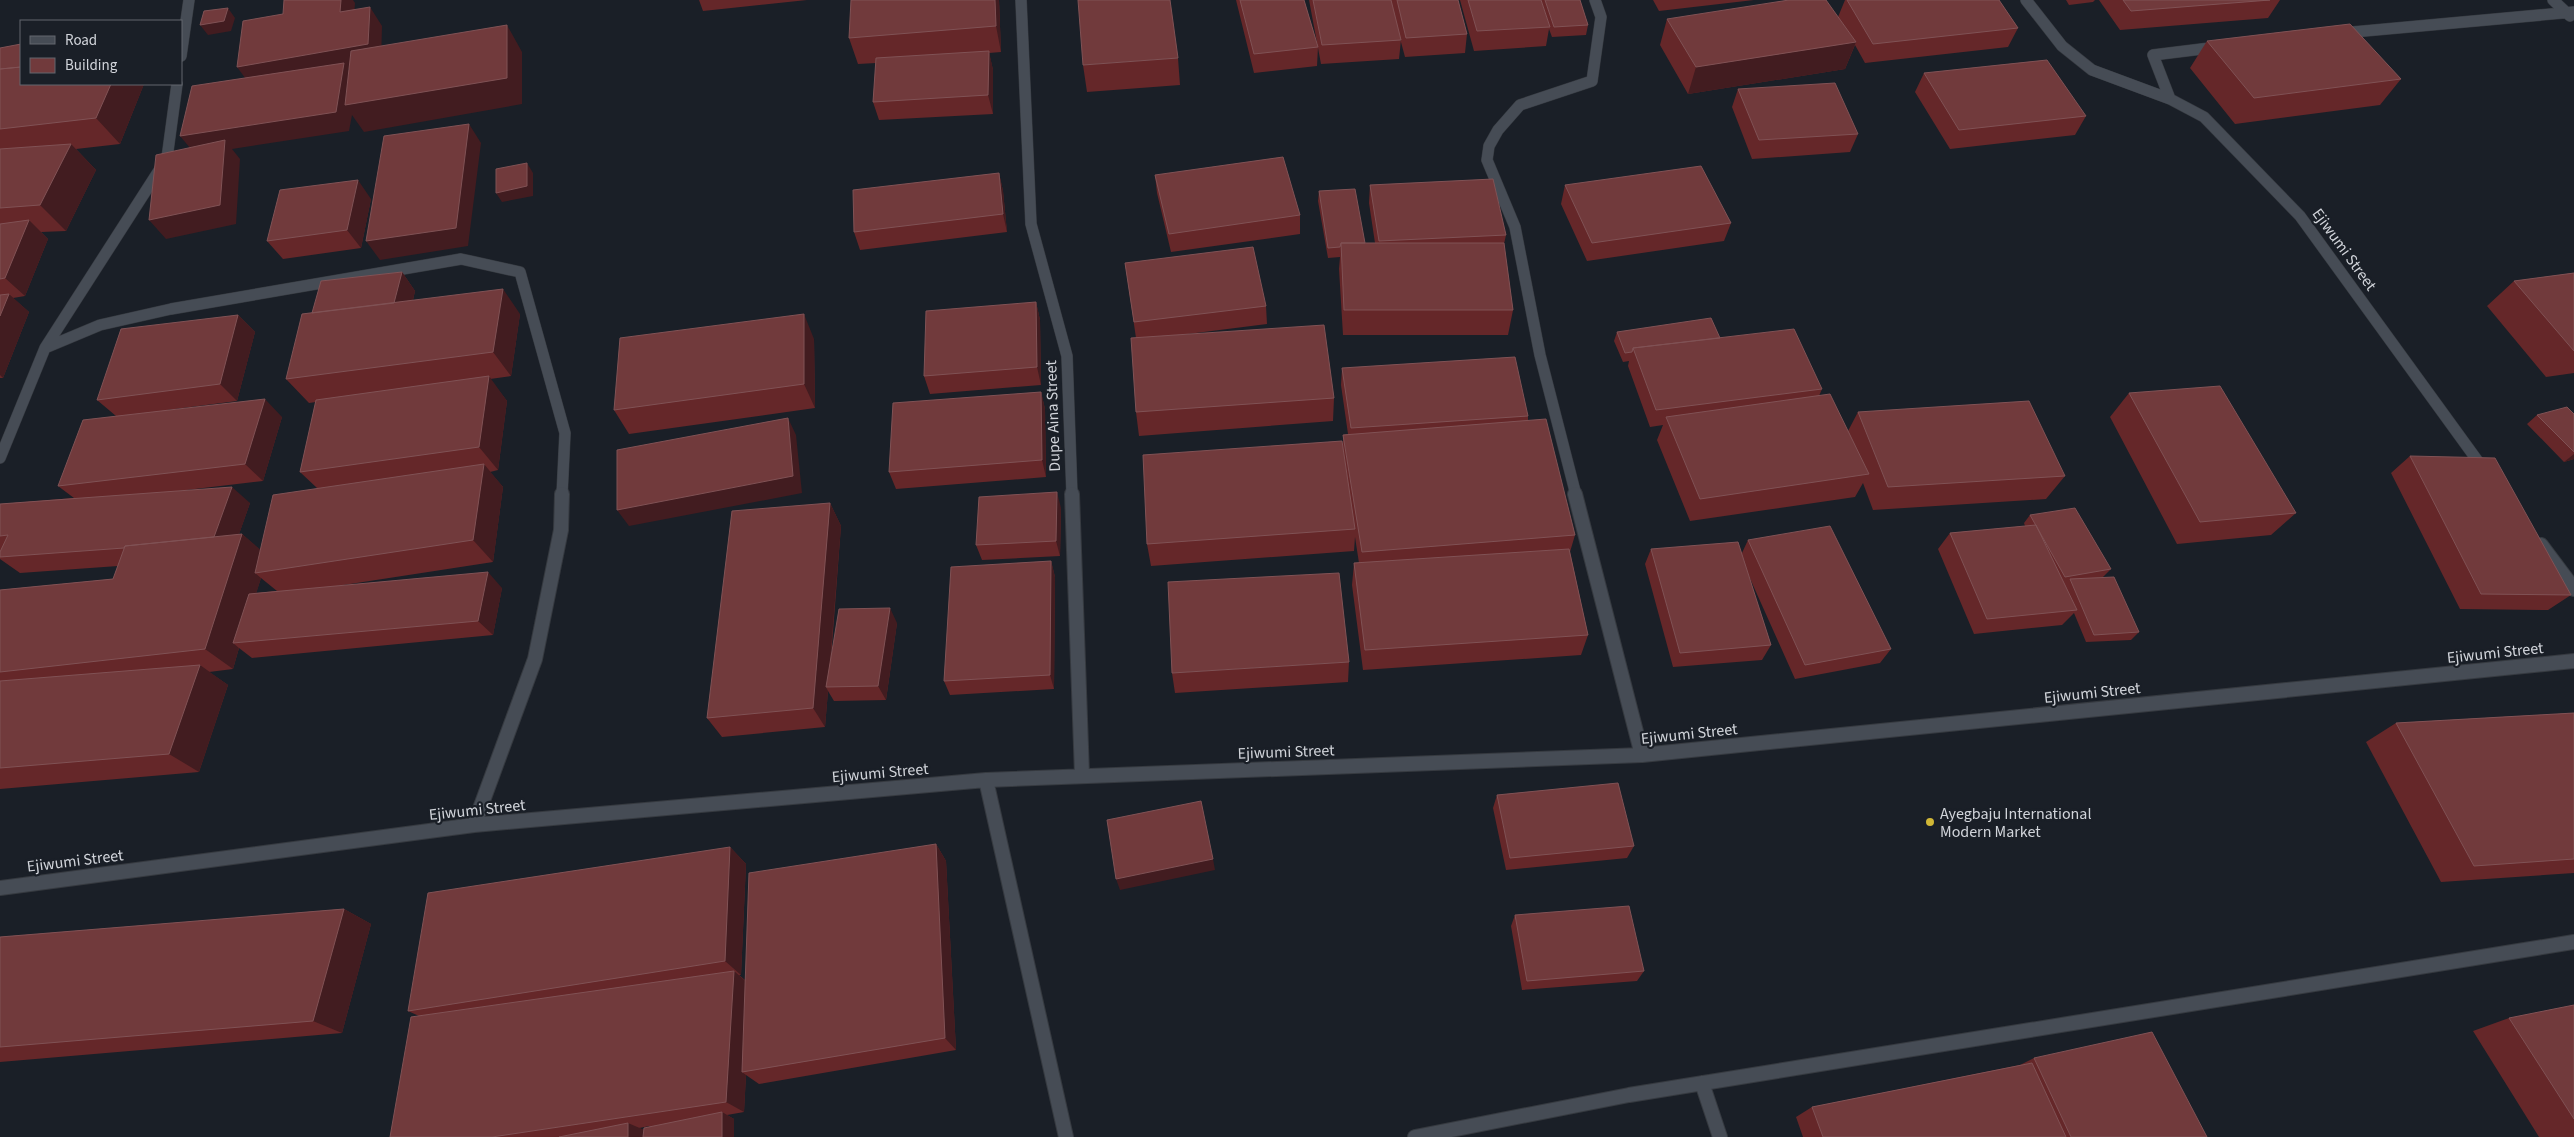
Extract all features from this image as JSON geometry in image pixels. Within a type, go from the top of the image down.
[{"type":"street","points":[[182,49],[189,0]]},
{"type":"street","name":"Dupe Aina Street","points":[[1021,0],[1031,224],[1067,356],[1082,776]]},
{"type":"street","points":[[1595,0],[1601,17],[1592,81],[1520,105],[1498,130],[1489,146],[1487,160],[1514,227],[1540,355],[1642,756]]},
{"type":"street","name":"Ejiwumi Street","points":[[2026,0],[2062,46],[2092,70],[2170,99],[2204,117],[2300,216],[2407,366],[2490,477]]},
{"type":"street","points":[[2553,0],[2572,14]]},
{"type":"street","points":[[2331,34],[2572,14]]},
{"type":"street","points":[[2170,99],[2153,55],[2227,46]]},
{"type":"street","points":[[0,458],[45,348],[167,158],[177,85]]},
{"type":"street","points":[[45,348],[100,325],[171,309],[460,259],[520,272],[565,433],[561,530],[535,658],[474,825]]},
{"type":"street","points":[[2532,533],[2574,589]]},
{"type":"street","name":"Ejiwumi Street","points":[[0,888],[474,825],[986,780],[1642,756],[2574,662]]},
{"type":"street","points":[[986,780],[1066,1137]]},
{"type":"street","points":[[1414,1137],[1629,1095],[2574,942]]},
{"type":"street","points":[[1702,1083],[1720,1137]]},
{"type":"building","points":[[284,0],[341,0],[340,12],[370,7],[368,44],[237,67],[243,21],[283,14]]},
{"type":"building","points":[[851,0],[995,0],[996,26],[849,38]]},
{"type":"building","points":[[1078,0],[1170,0],[1178,58],[1083,65]]},
{"type":"building","points":[[1240,0],[1304,0],[1318,47],[1254,54]]},
{"type":"building","points":[[1313,0],[1391,0],[1401,40],[1322,45]]},
{"type":"building","points":[[1397,0],[1458,0],[1467,34],[1406,38]]},
{"type":"building","points":[[1468,0],[1541,0],[1550,27],[1477,31]]},
{"type":"building","points":[[1545,0],[1580,0],[1588,25],[1554,27]]},
{"type":"building","points":[[1789,0],[1826,0],[1856,42],[1696,67],[1667,19]]},
{"type":"building","points":[[1847,0],[1999,0],[2018,28],[1873,44]]},
{"type":"building","points":[[2123,0],[2270,0],[2131,11]]},
{"type":"building","points":[[228,8],[224,21],[200,25],[204,11]]},
{"type":"building","points":[[2350,24],[2401,79],[2254,98],[2207,41]]},
{"type":"building","points":[[507,25],[507,78],[345,105],[351,51]]},
{"type":"building","points":[[20,44],[20,67],[0,69],[0,48]]},
{"type":"building","points":[[989,51],[988,95],[873,102],[876,58]]},
{"type":"building","points":[[2047,60],[2086,116],[1959,130],[1924,73]]},
{"type":"building","points":[[344,63],[336,112],[180,136],[192,86]]},
{"type":"building","points":[[20,67],[20,85],[111,85],[96,118],[0,129],[0,69]]},
{"type":"building","points":[[1835,83],[1858,134],[1759,140],[1738,89]]},
{"type":"building","points":[[469,124],[456,228],[366,241],[384,136]]},
{"type":"building","points":[[225,140],[220,205],[149,220],[156,155]]},
{"type":"building","points":[[71,144],[40,205],[0,208],[0,149]]},
{"type":"building","points":[[1283,157],[1300,215],[1169,234],[1155,175]]},
{"type":"building","points":[[527,163],[527,186],[496,193],[496,169]]},
{"type":"building","points":[[1701,166],[1731,223],[1592,243],[1565,185]]},
{"type":"building","points":[[999,173],[1003,214],[854,232],[853,190]]},
{"type":"building","points":[[1493,179],[1506,235],[1379,241],[1370,185]]},
{"type":"building","points":[[358,180],[347,230],[267,241],[280,190]]},
{"type":"building","points":[[1355,189],[1365,243],[1341,243],[1340,247],[1328,248],[1319,191]]},
{"type":"building","points":[[29,220],[5,278],[0,279],[0,224]]},
{"type":"building","points":[[1341,243],[1504,243],[1513,310],[1344,310]]},
{"type":"building","points":[[1253,247],[1266,306],[1134,322],[1125,263]]},
{"type":"building","points":[[402,272],[394,303],[312,313],[321,281]]},
{"type":"building","points":[[2574,273],[2574,351],[2514,281]]},
{"type":"building","points":[[503,289],[493,352],[286,379],[302,314]]},
{"type":"building","points":[[9,294],[0,316],[0,295]]},
{"type":"building","points":[[1036,302],[1037,367],[924,376],[926,311]]},
{"type":"building","points":[[804,314],[804,384],[614,410],[620,338]]},
{"type":"building","points":[[238,315],[220,384],[97,400],[121,329]]},
{"type":"building","points":[[1711,318],[1720,338],[1633,348],[1632,352],[1625,353],[1617,332]]},
{"type":"building","points":[[1324,325],[1334,398],[1136,412],[1131,338]]},
{"type":"building","points":[[1794,329],[1822,389],[1656,410],[1633,348]]},
{"type":"building","points":[[1515,357],[1528,416],[1351,428],[1342,368]]},
{"type":"building","points":[[489,376],[479,447],[300,472],[316,400]]},
{"type":"building","points":[[2220,386],[2296,513],[2200,522],[2129,393]]},
{"type":"building","points":[[1041,392],[1042,460],[889,472],[893,403]]},
{"type":"building","points":[[1830,394],[1869,474],[1700,499],[1666,417]]},
{"type":"building","points":[[265,399],[245,464],[58,486],[83,420]]},
{"type":"building","points":[[2029,401],[2065,476],[1888,487],[1858,412]]},
{"type":"building","points":[[2567,407],[2574,414],[2574,452],[2537,415]]},
{"type":"building","points":[[788,418],[793,476],[617,510],[617,450]]},
{"type":"building","points":[[1546,419],[1575,535],[1362,552],[1343,435]]},
{"type":"building","points":[[1342,441],[1355,529],[1147,544],[1143,455]]},
{"type":"building","points":[[2410,456],[2495,458],[2571,595],[2481,594]]},
{"type":"building","points":[[484,464],[473,540],[255,573],[273,495]]},
{"type":"building","points":[[232,487],[214,537],[125,546],[124,548],[0,557],[0,552],[8,535],[0,536],[0,504]]},
{"type":"building","points":[[1057,492],[1056,541],[976,545],[979,497]]},
{"type":"building","points":[[830,503],[813,708],[707,718],[732,511]]},
{"type":"building","points":[[2075,508],[2111,569],[2065,577],[2030,515]]},
{"type":"building","points":[[2036,525],[2077,610],[1987,619],[1950,533]]},
{"type":"building","points":[[1830,526],[1891,649],[1805,665],[1748,540]]},
{"type":"building","points":[[242,534],[205,649],[0,672],[0,590],[113,579],[125,546]]},
{"type":"building","points":[[1738,542],[1771,645],[1680,653],[1651,549]]},
{"type":"building","points":[[1569,549],[1588,635],[1365,650],[1354,563]]},
{"type":"building","points":[[1051,561],[1050,675],[944,681],[951,567]]},
{"type":"building","points":[[488,572],[478,621],[233,643],[249,594]]},
{"type":"building","points":[[1339,573],[1349,662],[1172,673],[1168,582]]},
{"type":"building","points":[[2114,577],[2139,632],[2094,635],[2070,579]]},
{"type":"building","points":[[890,608],[878,686],[826,687],[839,609]]},
{"type":"building","points":[[200,665],[169,754],[0,768],[0,681]]},
{"type":"building","points":[[2574,713],[2574,859],[2474,866],[2396,723]]},
{"type":"building","points":[[1618,783],[1634,846],[1510,858],[1497,795]]},
{"type":"building","points":[[1201,801],[1213,859],[1116,879],[1107,820]]},
{"type":"building","points":[[936,844],[945,1038],[742,1072],[749,873]]},
{"type":"building","points":[[730,847],[725,961],[408,1011],[428,893]]},
{"type":"building","points":[[1629,906],[1644,971],[1527,981],[1515,915]]},
{"type":"building","points":[[344,909],[313,1021],[0,1047],[0,937]]},
{"type":"building","points":[[734,971],[726,1102],[492,1137],[390,1137],[411,1017]]},
{"type":"building","points":[[2574,1005],[2574,1119],[2509,1018]]},
{"type":"building","points":[[2152,1032],[2207,1137],[2071,1137],[2034,1058]]},
{"type":"building","points":[[2032,1063],[2066,1137],[1823,1137],[1812,1107]]},
{"type":"building","points":[[722,1112],[722,1137],[643,1137],[644,1128]]},
{"type":"building","points":[[628,1123],[628,1137],[559,1137]]},
{"type":"place","name":"Ayegbaju International Modern Market","points":[[1930,822]]}]
